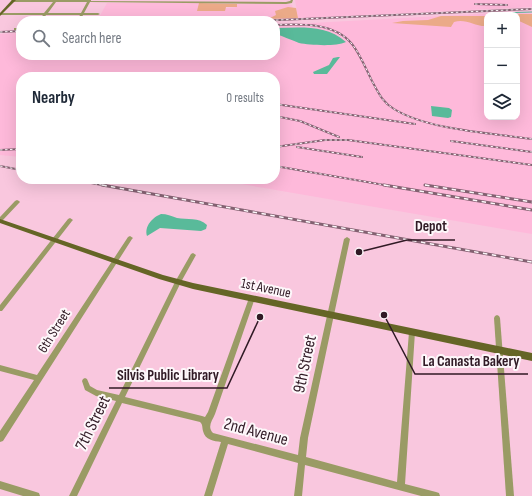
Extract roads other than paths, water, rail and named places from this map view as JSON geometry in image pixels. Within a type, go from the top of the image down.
[{"type":"main road","points":[[0,14],[13,1]]},
{"type":"main road","name":"1st Avenue","points":[[0,221],[178,282],[532,358]]},
{"type":"street","points":[[13,1],[292,1]]},
{"type":"street","points":[[46,14],[55,1]]},
{"type":"street","points":[[82,14],[90,1]]},
{"type":"street","points":[[0,14],[98,14]]},
{"type":"street","points":[[0,221],[17,202]]},
{"type":"street","points":[[0,309],[70,220]]},
{"type":"street","name":"6th Street","points":[[0,438],[130,238]]},
{"type":"street","name":"9th Street","points":[[298,496],[300,460],[347,239]]},
{"type":"street","name":"7th Street","points":[[73,496],[178,282],[193,255]]},
{"type":"street","points":[[206,422],[211,414],[252,298]]},
{"type":"street","points":[[497,318],[510,496]]},
{"type":"street","points":[[401,487],[412,332]]},
{"type":"street","points":[[0,368],[39,378]]},
{"type":"street","name":"2nd Avenue","points":[[85,381],[87,388],[91,391],[202,420],[206,422],[208,434],[226,440],[436,496]]},
{"type":"street","points":[[208,496],[226,440]]},
{"type":"street","points":[[0,485],[36,496]]},
{"type":"waterway","points":[[520,12],[532,12]]},
{"type":"railway","points":[[475,4],[507,5]]},
{"type":"railway","points":[[280,20],[532,9]]},
{"type":"railway","points":[[280,25],[295,24],[316,26],[326,28],[345,37],[358,52],[383,100],[394,109],[408,116],[424,122],[460,130],[532,139]]},
{"type":"railway","points":[[0,32],[16,31]]},
{"type":"railway","points":[[280,105],[415,124]]},
{"type":"railway","points":[[280,117],[300,121],[339,137]]},
{"type":"railway","points":[[280,146],[325,140],[348,140],[532,165]]},
{"type":"railway","points":[[451,141],[532,152]]},
{"type":"railway","points":[[297,147],[362,157]]},
{"type":"railway","points":[[0,150],[16,149]]},
{"type":"railway","points":[[0,166],[16,169]]},
{"type":"railway","points":[[280,167],[390,186]]},
{"type":"railway","points":[[96,184],[107,186]]},
{"type":"railway","points":[[102,185],[532,262]]},
{"type":"railway","points":[[384,185],[532,210]]},
{"type":"railway","points":[[429,186],[425,185],[532,202]]},
{"type":"place","name":"Depot","points":[[359,252]]},
{"type":"place","name":"La Canasta Bakery","points":[[384,315]]},
{"type":"place","name":"Silvis Public Library","points":[[260,317]]}]
